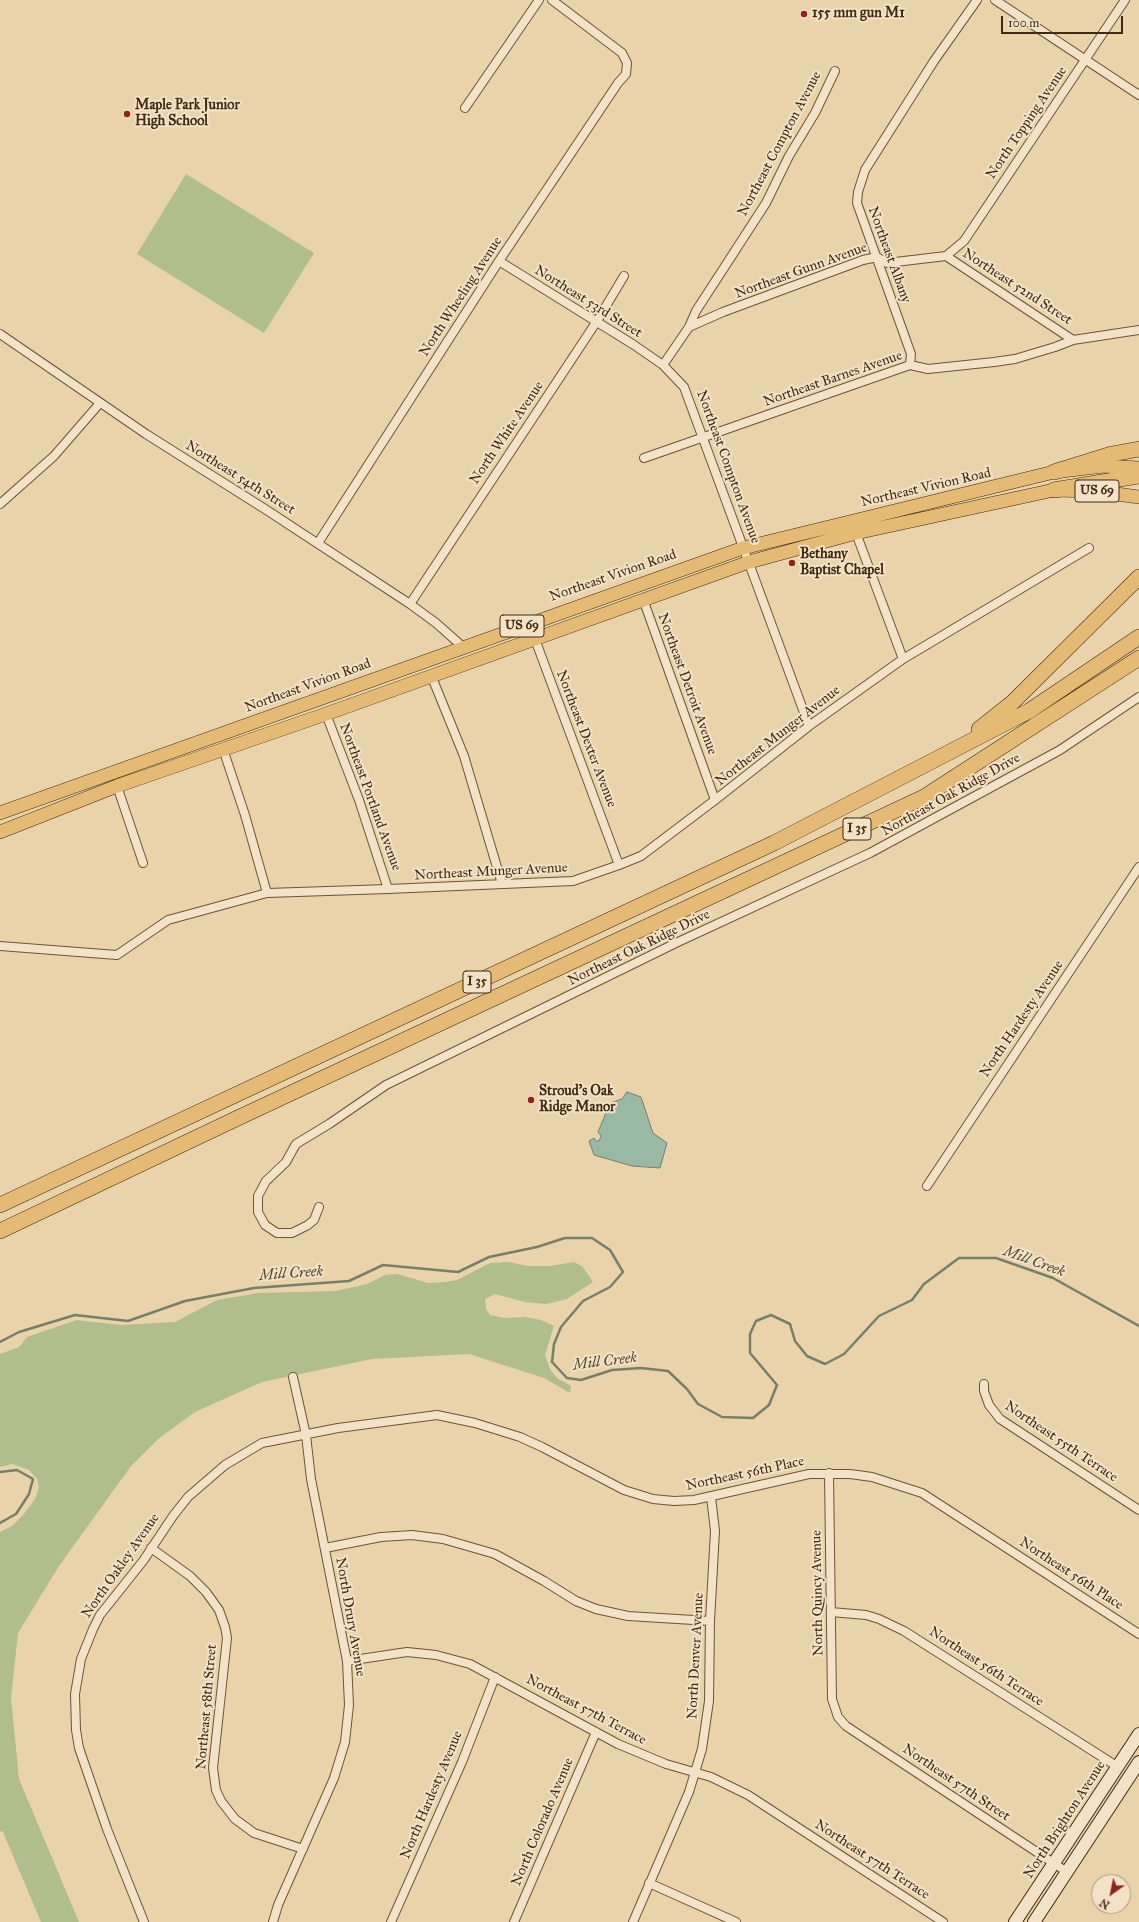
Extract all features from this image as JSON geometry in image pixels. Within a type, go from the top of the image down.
[{"type":"highway","points":[[1054,472],[1106,455],[1139,449]]},
{"type":"highway","points":[[1054,490],[1139,476]]},
{"type":"highway","points":[[950,752],[1013,702],[1139,577]]},
{"type":"highway","name":"I 35","points":[[0,1205],[774,843],[1029,711],[1139,637]]},
{"type":"highway","name":"I 35","points":[[0,1231],[242,1116],[924,797],[1139,658]]},
{"type":"main road","name":"Northeast Vivion Road","points":[[0,813],[529,623],[743,548],[1054,472],[1103,466],[1139,468]]},
{"type":"main road","name":"Northeast Vivion Road","points":[[4,830],[117,786],[326,714],[749,562],[856,533],[1054,490],[1095,491],[1139,497]]},
{"type":"main road","name":"North Brighton Avenue","points":[[1016,1922],[1139,1734]]},
{"type":"main road","points":[[1034,1922],[1139,1762]]},
{"type":"street","points":[[465,108],[540,0]]},
{"type":"street","name":"North Wheeling Avenue","points":[[318,543],[498,261],[618,83],[626,74],[627,66],[622,53],[552,0]]},
{"type":"street","name":"Northeast Albany","points":[[910,365],[910,354],[857,203],[858,192],[865,170],[934,61],[977,0]]},
{"type":"street","points":[[995,0],[1139,95]]},
{"type":"street","name":"North Topping Avenue","points":[[946,256],[964,241],[1125,0]]},
{"type":"street","name":"Northeast Compton Avenue","points":[[809,726],[684,387],[663,365],[689,327],[696,311],[766,204],[789,156],[815,113],[834,71]]},
{"type":"street","name":"Northeast Gunn Avenue","points":[[689,327],[723,312],[863,260],[877,257],[887,263],[946,256]]},
{"type":"street","name":"Northeast 52nd Street","points":[[946,256],[1073,340]]},
{"type":"street","name":"Northeast 53rd Street","points":[[498,261],[597,321],[663,365]]},
{"type":"street","name":"North White Avenue","points":[[410,604],[597,321],[624,276]]},
{"type":"street","name":"Northeast Barnes Avenue","points":[[644,458],[910,365],[928,369],[948,368],[1015,359],[1073,340],[1139,330]]},
{"type":"street","name":"Northeast 54th Street","points":[[0,334],[146,434],[318,543],[410,604],[436,623],[463,647]]},
{"type":"street","points":[[0,504],[54,456],[100,403]]},
{"type":"street","points":[[856,533],[902,659]]},
{"type":"street","name":"Northeast Munger Avenue","points":[[0,946],[117,955],[168,920],[267,892],[388,889],[573,881],[620,864],[641,856],[809,726],[902,659],[1089,548]]},
{"type":"street","name":"Northeast Detroit Avenue","points":[[643,599],[715,800]]},
{"type":"street","name":"Northeast Dexter Avenue","points":[[529,623],[620,864]]},
{"type":"street","points":[[431,675],[464,756],[502,884]]},
{"type":"street","name":"Northeast Oak Ridge Drive","points":[[319,1207],[314,1220],[308,1225],[292,1233],[277,1233],[265,1225],[258,1212],[258,1196],[266,1180],[286,1162],[296,1144],[329,1124],[386,1085],[672,945],[870,853],[1060,750],[1139,697]]},
{"type":"street","name":"Northeast Portland Avenue","points":[[326,714],[359,800],[388,889]]},
{"type":"street","points":[[222,749],[245,815],[267,892]]},
{"type":"street","points":[[117,786],[143,863]]},
{"type":"street","name":"North Hardesty Avenue","points":[[927,1186],[1139,867]]},
{"type":"street","name":"North Drury Avenue","points":[[273,1922],[278,1905],[334,1778],[345,1742],[349,1705],[347,1661],[311,1478],[306,1435],[293,1377]]},
{"type":"street","name":"Northeast 55th Terrace","points":[[984,1384],[984,1391],[989,1405],[1000,1419],[1139,1510]]},
{"type":"street","name":"Northeast 56th Place","points":[[306,1435],[338,1428],[437,1415],[475,1422],[520,1437],[633,1494],[653,1499],[674,1501],[711,1497],[801,1475],[829,1473],[872,1477],[922,1493],[1139,1634]]},
{"type":"street","name":"North Oakley Avenue","points":[[144,1922],[107,1829],[81,1756],[74,1712],[77,1676],[81,1659],[92,1629],[110,1602],[126,1583],[188,1497],[225,1465],[262,1443],[306,1435]]},
{"type":"street","name":"North Quincy Avenue","points":[[829,1473],[832,1700],[835,1712]]},
{"type":"street","name":"North Denver Avenue","points":[[633,1922],[696,1771],[702,1749],[709,1701],[710,1621],[715,1531],[711,1497]]},
{"type":"street","points":[[325,1548],[381,1537],[412,1535],[443,1539],[495,1554],[544,1581],[576,1601],[596,1609],[628,1616],[710,1621]]},
{"type":"street","name":"Northeast 58th Street","points":[[151,1548],[190,1576],[206,1592],[219,1610],[225,1627],[227,1638],[213,1768],[216,1790],[221,1801],[235,1819],[254,1833],[303,1849]]},
{"type":"street","name":"Northeast 56th Terrace","points":[[831,1612],[879,1619],[904,1631],[1118,1767]]},
{"type":"street","name":"Northeast 57th Terrace","points":[[347,1661],[394,1653],[425,1653],[453,1658],[470,1664],[634,1752],[666,1764],[696,1771],[748,1795],[943,1922]]},
{"type":"street","name":"North Hardesty Avenue","points":[[391,1922],[462,1762],[495,1677]]},
{"type":"street","name":"Northeast 57th Street","points":[[835,1712],[846,1726],[1067,1872]]},
{"type":"street","name":"North Colorado Avenue","points":[[514,1922],[596,1732]]},
{"type":"street","points":[[649,1883],[736,1922]]},
{"type":"shaded area","points":[[186,174],[314,253],[264,333],[137,254]]},
{"type":"shaded area","points":[[627,1092],[641,1097],[653,1133],[667,1143],[660,1168],[632,1166],[594,1155],[589,1141],[594,1138],[596,1141],[599,1141],[601,1136],[598,1132],[610,1103],[622,1099]]},
{"type":"shaded area","points":[[509,1262],[528,1266],[550,1266],[574,1262],[582,1266],[593,1282],[567,1299],[546,1304],[525,1302],[495,1294],[485,1299],[486,1309],[490,1315],[505,1318],[525,1317],[541,1320],[554,1326],[545,1355],[550,1369],[557,1378],[571,1386],[570,1393],[544,1378],[469,1354],[372,1359],[262,1382],[195,1412],[158,1439],[131,1466],[59,1566],[18,1633],[11,1698],[19,1779],[79,1922],[41,1922],[3,1832],[0,1831],[0,1532],[12,1526],[24,1514],[35,1499],[39,1487],[37,1479],[29,1470],[12,1464],[0,1467],[0,1354],[19,1347],[27,1337],[77,1320],[121,1325],[175,1322],[217,1300],[258,1293],[336,1291],[367,1284],[385,1275],[397,1274],[428,1283],[445,1282],[457,1280],[490,1263]]},
{"type":"waterway","name":"Mill Creek","points":[[0,1342],[19,1332],[75,1315],[128,1321],[185,1301],[254,1288],[349,1281],[383,1265],[458,1272],[489,1257],[537,1247],[565,1238],[592,1238],[610,1250],[623,1272],[610,1287],[583,1301],[561,1327],[554,1344],[552,1362],[567,1378],[581,1380],[612,1370],[641,1368],[668,1371],[687,1389],[698,1404],[722,1417],[753,1418],[769,1405],[777,1385],[750,1353],[750,1334],[756,1321],[771,1315],[790,1324],[795,1341],[807,1356],[825,1364],[844,1354],[879,1316],[912,1300],[924,1284],[959,1258],[996,1258],[1053,1278],[1139,1326]]},
{"type":"waterway","name":"Mill Creek","points":[[0,1472],[17,1470],[33,1479],[29,1494],[16,1514],[0,1523]]},
{"type":"place","name":"155 mm gun M1","points":[[804,14]]},
{"type":"place","name":"Maple Park Junior High School","points":[[127,114]]},
{"type":"place","name":"Bethany Baptist Chapel","points":[[792,563]]},
{"type":"place","name":"Stroud's Oak Ridge Manor","points":[[531,1100]]}]
